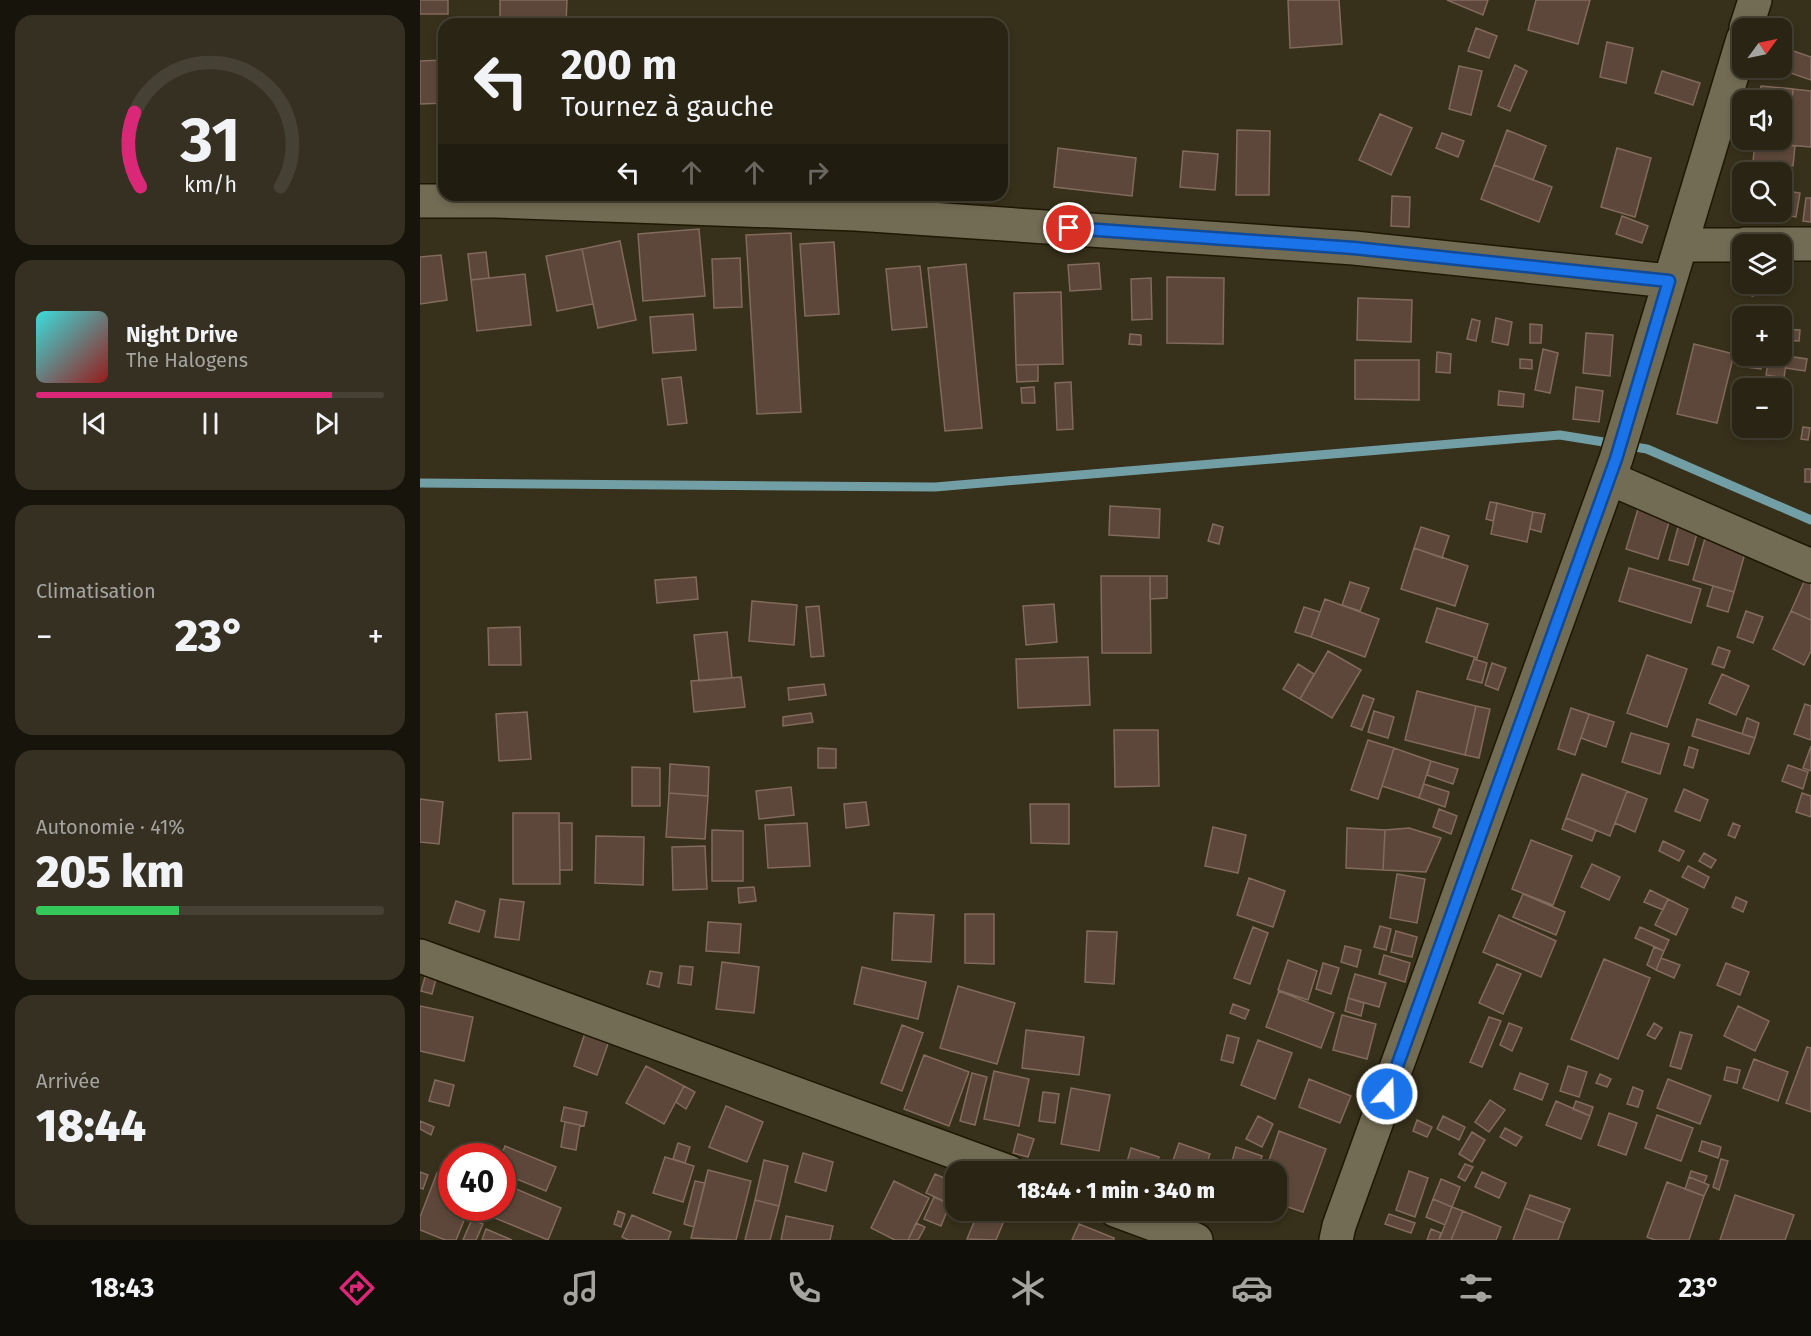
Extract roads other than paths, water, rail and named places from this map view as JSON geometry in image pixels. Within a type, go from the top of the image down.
[{"type":"street","points":[[1749,18],[1755,0]]},
{"type":"street","points":[[1336,1240],[1339,1226],[1613,468],[1732,76]]},
{"type":"street","points":[[420,201],[497,201],[879,216],[1354,248],[1669,281]]},
{"type":"street","points":[[1681,245],[1732,244]]},
{"type":"street","points":[[1792,244],[1811,244]]},
{"type":"street","points":[[1613,468],[1811,566]]},
{"type":"street","points":[[420,956],[979,1161]]},
{"type":"street","points":[[1145,1221],[1196,1240]]},
{"type":"waterway","points":[[420,483],[935,487],[1560,435],[1647,449],[1811,520]]}]
